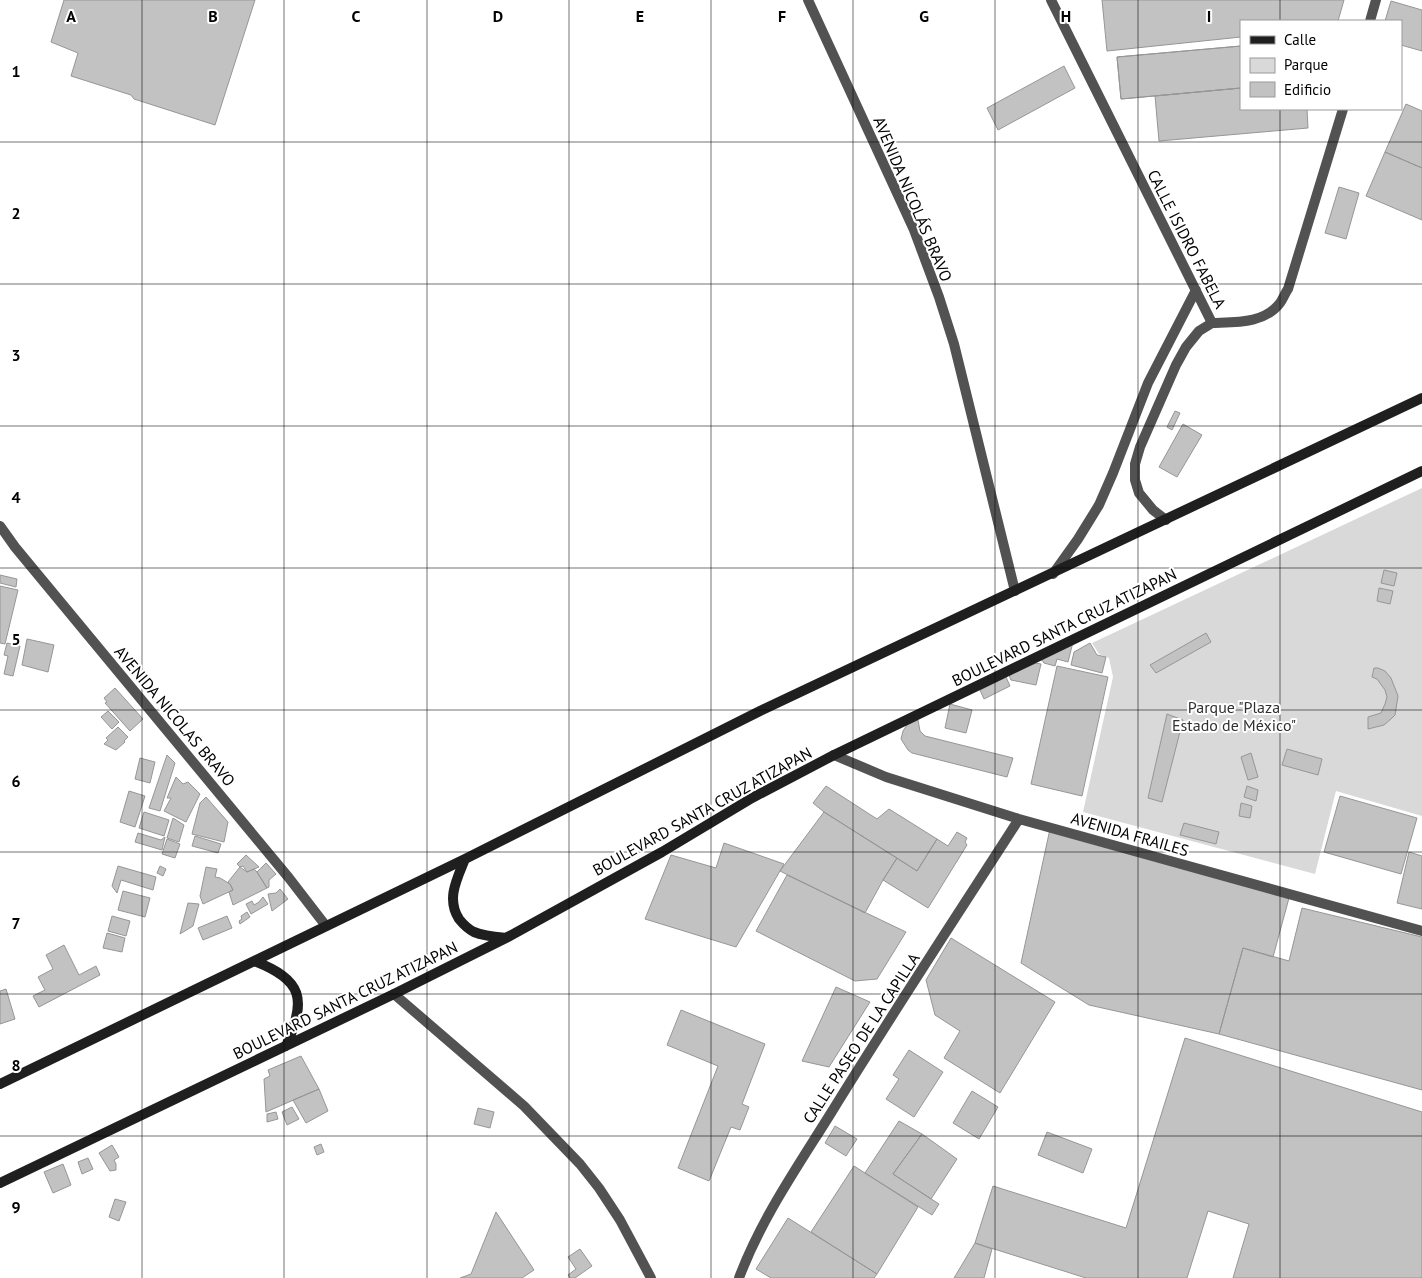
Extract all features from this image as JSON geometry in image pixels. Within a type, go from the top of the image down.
[{"type":"main road","points":[[0,1084],[465,859],[760,711],[1422,398]]},
{"type":"main road","name":"BOULEVARD SANTA CRUZ ATIZAPAN","points":[[0,1183],[394,994],[506,938],[662,852],[752,798],[834,755],[1422,471]]},
{"type":"main road","points":[[465,859],[455,883],[452,900],[456,914],[463,924],[474,932],[506,938]]},
{"type":"main road","points":[[254,961],[285,976],[294,988],[298,1002],[298,1015],[286,1046]]},
{"type":"street","name":"AVENIDA NICOLÁS BRAVO","points":[[808,0],[914,230],[939,297],[954,344],[1015,591]]},
{"type":"street","name":"CALLE ISIDRO FABELA","points":[[1051,0],[1212,322],[1240,322],[1256,319],[1266,315],[1279,304],[1288,289],[1343,110]]},
{"type":"street","points":[[1370,20],[1376,0]]},
{"type":"street","points":[[1053,574],[1099,505],[1148,383],[1196,290]]},
{"type":"street","points":[[1166,520],[1153,510],[1139,493],[1135,480],[1135,464],[1140,447],[1176,365],[1186,347],[1199,331],[1212,322]]},
{"type":"street","name":"AVENIDA NICOLAS BRAVO","points":[[0,526],[15,547],[273,858],[326,926]]},
{"type":"street","name":"AVENIDA FRAILES","points":[[834,755],[886,777],[1019,819],[1422,931]]},
{"type":"street","name":"CALLE PASEO DE LA CAPILLA","points":[[739,1278],[744,1263],[769,1212],[1019,819]]},
{"type":"street","points":[[394,994],[524,1106],[580,1164],[599,1188],[620,1220],[649,1277]]},
{"type":"green space","name":"Parque \"Plaza Estado de México\"","points":[[1422,488],[1422,816],[1336,791],[1315,874],[1083,812],[1113,677],[1109,658],[1099,654],[1092,643]]},
{"type":"building","points":[[64,0],[255,0],[215,125],[71,76],[78,53],[51,42]]},
{"type":"building","points":[[1102,0],[1344,0],[1338,20],[1240,20],[1240,37],[1107,51]]},
{"type":"building","points":[[1391,1],[1422,10],[1422,51],[1402,45],[1402,20],[1385,20]]},
{"type":"building","points":[[1240,46],[1240,88],[1121,99],[1117,57]]},
{"type":"building","points":[[1240,46],[1240,88],[1121,99],[1117,57]]},
{"type":"building","points":[[1064,66],[1075,88],[998,130],[987,108]]},
{"type":"building","points":[[1240,88],[1240,110],[1307,110],[1308,128],[1159,141],[1155,96]]},
{"type":"building","points":[[1406,104],[1422,111],[1422,168],[1385,152]]},
{"type":"building","points":[[1385,152],[1422,168],[1422,220],[1366,196]]},
{"type":"building","points":[[1339,187],[1359,193],[1346,239],[1325,233]]},
{"type":"building","points":[[1175,411],[1180,413],[1172,430],[1167,427]]},
{"type":"building","points":[[1183,424],[1202,435],[1177,477],[1159,467]]},
{"type":"building","points":[[1384,570],[1397,573],[1394,586],[1381,583]]},
{"type":"building","points":[[0,575],[17,579],[16,587],[0,583]]},
{"type":"building","points":[[0,586],[18,590],[5,644],[0,643]]},
{"type":"building","points":[[1379,588],[1393,591],[1390,604],[1377,601]]},
{"type":"building","points":[[1206,633],[1211,642],[1156,673],[1150,665]]},
{"type":"building","points":[[27,639],[54,645],[48,672],[22,665]]},
{"type":"building","points":[[1073,642],[1068,662],[1057,659],[1055,666],[1039,660]]},
{"type":"building","points":[[7,643],[20,646],[13,676],[4,674],[8,656],[4,655]]},
{"type":"building","points":[[1090,643],[1097,655],[1106,657],[1102,673],[1071,665],[1074,652]]},
{"type":"building","points":[[1036,663],[1041,664],[1036,685],[1011,680],[1009,675]]},
{"type":"building","points":[[1057,666],[1108,677],[1082,796],[1031,784]]},
{"type":"building","points":[[1374,668],[1385,671],[1391,678],[1398,696],[1395,715],[1384,725],[1368,729],[1368,717],[1381,713],[1387,697],[1385,690],[1377,679],[1372,677]]},
{"type":"building","points":[[1006,677],[1010,686],[984,699],[980,690]]},
{"type":"building","points":[[115,688],[143,719],[130,731],[105,703],[107,702],[104,698]]},
{"type":"building","points":[[950,704],[972,710],[966,733],[945,728]]},
{"type":"building","points":[[108,711],[119,722],[112,729],[101,717]]},
{"type":"building","points":[[1167,714],[1183,720],[1162,802],[1148,798]]},
{"type":"building","points":[[918,720],[920,731],[925,736],[1013,758],[1007,777],[912,753],[901,739],[907,725]]},
{"type":"building","points":[[118,727],[128,737],[116,750],[104,744],[108,740],[106,738]]},
{"type":"building","points":[[1287,749],[1322,759],[1318,775],[1282,765]]},
{"type":"building","points":[[1251,753],[1258,777],[1248,780],[1241,757]]},
{"type":"building","points":[[167,755],[175,763],[160,811],[149,808]]},
{"type":"building","points":[[140,758],[155,762],[150,783],[135,779]]},
{"type":"building","points":[[176,777],[183,784],[188,782],[200,794],[186,822],[164,811],[171,798],[167,798]]},
{"type":"building","points":[[826,786],[877,819],[889,809],[937,839],[917,871],[824,812],[813,803]]},
{"type":"building","points":[[1247,786],[1258,790],[1256,801],[1244,797]]},
{"type":"building","points":[[129,791],[145,796],[135,827],[120,822]]},
{"type":"building","points":[[1340,796],[1417,818],[1401,874],[1324,852]]},
{"type":"building","points":[[206,797],[228,822],[224,842],[192,834],[200,803]]},
{"type":"building","points":[[1241,803],[1252,806],[1250,818],[1239,816]]},
{"type":"building","points":[[144,812],[169,820],[164,836],[139,828]]},
{"type":"building","points":[[824,812],[897,858],[865,913],[780,871]]},
{"type":"building","points":[[173,818],[184,825],[179,842],[167,838]]},
{"type":"building","points":[[1184,823],[1219,832],[1216,844],[1180,835]]},
{"type":"building","points":[[1050,829],[1289,898],[1273,957],[1243,948],[1219,1034],[1089,1005],[1021,963]]},
{"type":"building","points":[[957,832],[967,838],[965,842],[967,845],[928,908],[883,880],[897,858],[917,871],[937,839],[948,846]]},
{"type":"building","points":[[138,833],[161,840],[165,837],[162,850],[135,842]]},
{"type":"building","points":[[195,836],[221,844],[218,853],[192,846]]},
{"type":"building","points":[[167,839],[180,844],[175,858],[162,854]]},
{"type":"building","points":[[724,843],[784,864],[736,947],[645,919],[671,855],[716,868]]},
{"type":"building","points":[[1409,852],[1422,856],[1422,909],[1397,903]]},
{"type":"building","points":[[246,855],[259,867],[247,872],[243,866],[240,867],[237,864]]},
{"type":"building","points":[[266,863],[276,874],[269,880],[269,887],[267,888],[257,872]]},
{"type":"building","points":[[118,866],[156,877],[153,890],[121,880],[117,893],[112,886]]},
{"type":"building","points":[[160,866],[166,869],[163,876],[157,873]]},
{"type":"building","points":[[206,867],[217,869],[215,877],[230,884],[233,890],[203,904],[200,896]]},
{"type":"building","points":[[240,867],[247,872],[254,869],[267,888],[233,905],[229,892],[233,890],[228,882]]},
{"type":"building","points":[[787,875],[906,932],[877,979],[855,981],[756,931]]},
{"type":"building","points":[[280,889],[288,899],[272,911],[268,894],[276,893]]},
{"type":"building","points":[[123,891],[150,898],[145,917],[118,910]]},
{"type":"building","points":[[263,897],[268,904],[251,914],[246,904],[252,901],[254,905]]},
{"type":"building","points":[[188,903],[199,904],[193,926],[180,934]]},
{"type":"building","points":[[1302,908],[1422,937],[1422,1090],[1219,1034],[1243,948],[1289,961]]},
{"type":"building","points":[[247,912],[250,917],[240,924],[241,916]]},
{"type":"building","points":[[112,916],[130,921],[126,936],[108,931]]},
{"type":"building","points":[[227,916],[232,928],[203,940],[198,928]]},
{"type":"building","points":[[107,933],[125,938],[122,952],[103,948]]},
{"type":"building","points":[[951,938],[1055,1002],[1000,1093],[944,1058],[960,1031],[935,1015],[926,980]]},
{"type":"building","points":[[64,945],[79,975],[96,966],[100,975],[39,1007],[33,996],[45,990],[38,977],[53,969],[46,955]]},
{"type":"building","points":[[836,987],[870,1002],[829,1067],[802,1061]]},
{"type":"building","points":[[6,989],[15,1019],[0,1024],[0,991]]},
{"type":"building","points":[[681,1010],[765,1044],[742,1104],[749,1107],[740,1130],[731,1127],[709,1181],[678,1168],[718,1066],[667,1045]]},
{"type":"building","points":[[1185,1038],[1422,1112],[1422,1278],[1233,1278],[1249,1224],[1208,1211],[1187,1278],[1086,1278],[975,1243],[993,1186],[1126,1228]]},
{"type":"building","points":[[909,1050],[943,1072],[914,1117],[886,1099],[899,1079],[893,1075]]},
{"type":"building","points":[[301,1056],[319,1089],[266,1112],[264,1079],[270,1076],[268,1070]]},
{"type":"building","points":[[319,1089],[328,1111],[306,1123],[293,1100]]},
{"type":"building","points":[[972,1091],[998,1107],[979,1139],[953,1123]]},
{"type":"building","points":[[292,1107],[299,1119],[287,1125],[282,1112]]},
{"type":"building","points":[[478,1108],[494,1112],[490,1128],[474,1124]]},
{"type":"building","points":[[276,1112],[278,1119],[267,1122],[267,1114]]},
{"type":"building","points":[[899,1121],[922,1134],[893,1174],[939,1204],[932,1215],[865,1173]]},
{"type":"building","points":[[835,1126],[857,1139],[846,1156],[825,1143]]},
{"type":"building","points":[[1047,1132],[1092,1149],[1083,1173],[1038,1155]]},
{"type":"building","points":[[922,1134],[957,1159],[931,1199],[893,1174]]},
{"type":"building","points":[[321,1144],[324,1152],[317,1155],[314,1147]]},
{"type":"building","points":[[112,1145],[119,1157],[114,1160],[116,1170],[110,1171],[99,1153]]},
{"type":"building","points":[[88,1158],[93,1169],[82,1174],[78,1162]]},
{"type":"building","points":[[63,1164],[71,1185],[53,1193],[44,1172]]},
{"type":"building","points":[[854,1166],[918,1207],[877,1274],[811,1232]]},
{"type":"building","points":[[115,1199],[126,1202],[119,1221],[109,1217]]},
{"type":"building","points":[[496,1212],[534,1270],[522,1278],[460,1278],[471,1274]]},
{"type":"building","points":[[788,1218],[877,1274],[874,1278],[771,1278],[756,1269]]},
{"type":"building","points":[[975,1243],[992,1249],[984,1278],[954,1278]]},
{"type":"building","points":[[580,1249],[592,1266],[575,1278],[570,1278],[568,1275],[576,1269],[568,1257]]}]
